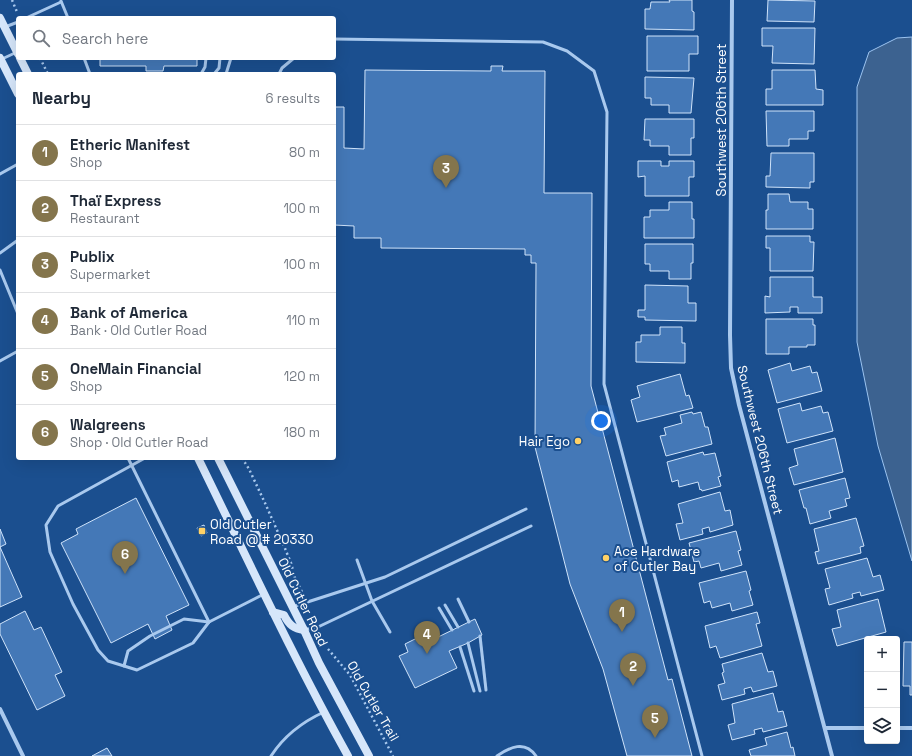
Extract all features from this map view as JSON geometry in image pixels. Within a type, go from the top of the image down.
[{"type":"main road","points":[[0,18],[16,51]]},
{"type":"main road","points":[[0,60],[16,90]]},
{"type":"main road","points":[[21,60],[27,72]]},
{"type":"main road","points":[[199,460],[273,612],[348,756]]},
{"type":"main road","name":"Old Cutler Road","points":[[219,460],[319,663],[368,756]]},
{"type":"main road","points":[[273,612],[284,615],[287,621],[296,629],[304,630]]},
{"type":"street","name":"Southwest 206th Street","points":[[732,0],[731,368],[832,756]]},
{"type":"street","points":[[0,709],[23,756]]},
{"type":"street","points":[[825,728],[864,728]]},
{"type":"street","points":[[900,728],[912,728]]},
{"type":"lane","points":[[30,16],[61,1],[67,16]]},
{"type":"lane","points":[[5,28],[16,23]]},
{"type":"lane","points":[[336,39],[543,42],[567,51],[594,71],[607,112],[604,384],[702,756]]},
{"type":"lane","points":[[0,60],[16,56]]},
{"type":"lane","points":[[85,60],[89,72]]},
{"type":"lane","points":[[202,72],[205,67],[206,60]]},
{"type":"lane","points":[[215,72],[220,60]]},
{"type":"lane","points":[[227,72],[230,60]]},
{"type":"lane","points":[[280,72],[282,68],[292,60]]},
{"type":"lane","points":[[0,174],[16,165]]},
{"type":"lane","points":[[0,253],[16,241]]},
{"type":"lane","points":[[0,270],[16,309]]},
{"type":"lane","points":[[0,361],[16,351]]},
{"type":"lane","points":[[129,460],[208,622]]},
{"type":"lane","points":[[141,460],[58,506],[46,525],[50,552],[73,604],[98,650],[108,661],[137,670],[194,643],[208,622],[265,594]]},
{"type":"lane","points":[[292,607],[385,577],[526,509]]},
{"type":"lane","points":[[304,630],[318,627],[532,526]]},
{"type":"lane","points":[[357,560],[372,601],[390,632]]},
{"type":"lane","points":[[458,599],[469,622]]},
{"type":"lane","points":[[445,605],[458,627]]},
{"type":"lane","points":[[439,608],[452,630]]},
{"type":"lane","points":[[124,666],[128,651],[150,636],[184,619],[208,622]]},
{"type":"lane","points":[[480,636],[486,690]]},
{"type":"lane","points":[[468,643],[480,691]]},
{"type":"lane","points":[[460,647],[474,691]]},
{"type":"lane","points":[[271,756],[297,727],[324,712]]},
{"type":"lane","points":[[497,756],[508,748],[515,746],[532,750],[536,756]]},
{"type":"path","points":[[12,0],[19,16]]},
{"type":"path","points":[[41,60],[47,72]]},
{"type":"path","points":[[243,460],[268,510],[303,595]]},
{"type":"path","name":"Old Cutler Trail","points":[[325,643],[350,675],[393,756]]},
{"type":"water","points":[[912,37],[912,561],[878,446],[857,342],[857,87],[869,52],[897,38]]},
{"type":"building","points":[[669,0],[692,0],[694,30],[645,29],[645,9],[650,9],[651,2],[670,2]]},
{"type":"building","points":[[768,0],[815,1],[814,22],[767,21]]},
{"type":"building","points":[[762,28],[815,28],[814,64],[772,63],[773,46],[762,46]]},
{"type":"building","points":[[647,36],[698,36],[698,54],[689,54],[689,71],[647,71]]},
{"type":"building","points":[[100,60],[197,60],[197,66],[164,66],[163,71],[146,71],[146,66],[100,66]]},
{"type":"building","points":[[491,66],[503,66],[502,71],[545,71],[544,193],[592,193],[591,386],[668,680],[672,679],[692,756],[627,756],[603,669],[570,584],[535,447],[536,263],[531,263],[531,255],[525,255],[525,249],[381,248],[381,238],[354,238],[354,226],[336,225],[336,107],[344,107],[344,148],[364,149],[365,70],[491,71]]},
{"type":"building","points":[[772,70],[815,70],[816,89],[823,90],[823,105],[766,105],[766,89],[772,89]]},
{"type":"building","points":[[645,77],[694,78],[691,113],[669,113],[669,105],[651,105],[651,98],[645,98]]},
{"type":"building","points":[[766,111],[814,111],[814,131],[808,131],[808,139],[789,139],[789,146],[767,146]]},
{"type":"building","points":[[645,119],[694,119],[694,138],[691,138],[691,155],[669,155],[669,146],[650,146],[650,140],[644,140]]},
{"type":"building","points":[[771,153],[814,153],[814,182],[810,182],[810,188],[766,187],[766,176],[770,176]]},
{"type":"building","points":[[638,161],[661,161],[661,166],[669,166],[669,161],[694,161],[694,177],[689,177],[689,196],[645,196],[645,176],[638,177]]},
{"type":"building","points":[[768,194],[789,194],[790,202],[808,202],[808,209],[813,209],[813,229],[766,229]]},
{"type":"building","points":[[669,202],[692,202],[694,238],[644,238],[644,217],[650,217],[650,210],[669,210]]},
{"type":"building","points":[[766,236],[810,236],[810,242],[814,242],[813,271],[770,271],[770,248],[766,248]]},
{"type":"building","points":[[645,244],[693,244],[691,279],[669,279],[669,271],[650,271],[650,264],[645,264]]},
{"type":"building","points":[[770,277],[813,277],[813,297],[822,297],[822,313],[798,313],[798,307],[790,307],[790,312],[765,313],[765,296],[770,297]]},
{"type":"building","points":[[645,285],[688,286],[688,303],[696,303],[696,321],[645,320],[645,317],[638,317],[638,310],[645,310]]},
{"type":"building","points":[[766,319],[813,319],[813,325],[815,325],[815,345],[807,345],[807,347],[789,347],[789,354],[766,354]]},
{"type":"building","points":[[660,327],[682,327],[682,343],[685,343],[685,363],[636,362],[636,342],[641,342],[641,335],[660,335]]},
{"type":"building","points":[[790,363],[792,371],[810,366],[812,373],[817,372],[822,391],[777,403],[768,370]]},
{"type":"building","points":[[680,374],[686,396],[689,395],[693,408],[637,422],[631,400],[640,397],[637,386]]},
{"type":"building","points":[[800,403],[802,411],[821,406],[823,413],[828,412],[833,431],[787,443],[778,409]]},
{"type":"building","points":[[692,412],[693,414],[701,412],[705,427],[708,427],[712,444],[666,456],[660,436],[666,435],[664,428],[682,423],[680,415]]},
{"type":"building","points":[[835,438],[843,472],[794,485],[789,468],[798,465],[794,449]]},
{"type":"building","points":[[703,452],[704,455],[715,453],[721,476],[718,477],[721,486],[702,491],[701,489],[700,490],[698,482],[679,487],[678,480],[672,482],[667,462]]},
{"type":"building","points":[[845,478],[850,498],[845,499],[847,506],[829,511],[831,518],[810,524],[799,490]]},
{"type":"building","points":[[720,492],[725,511],[730,510],[733,525],[710,532],[709,527],[702,529],[703,534],[680,540],[676,524],[683,523],[678,504]]},
{"type":"building","points":[[136,498],[189,605],[166,616],[172,630],[155,639],[148,624],[111,643],[61,543],[78,534],[76,529]]},
{"type":"building","points":[[856,518],[864,546],[860,547],[861,553],[818,564],[815,552],[819,551],[814,529]]},
{"type":"building","points":[[204,525],[207,533],[201,536],[197,528]]},
{"type":"building","points":[[0,529],[6,544],[0,547]]},
{"type":"building","points":[[736,531],[741,550],[738,551],[742,565],[721,571],[719,563],[701,568],[699,561],[694,562],[689,543]]},
{"type":"building","points":[[0,547],[22,597],[0,607]]},
{"type":"building","points":[[867,558],[873,577],[880,575],[884,590],[861,596],[860,592],[852,594],[853,598],[829,605],[825,589],[830,588],[825,569]]},
{"type":"building","points":[[746,571],[753,605],[732,611],[730,603],[712,608],[710,601],[704,603],[699,583]]},
{"type":"building","points":[[878,599],[886,632],[872,636],[864,636],[864,638],[837,646],[832,629],[841,627],[837,610]]},
{"type":"building","points":[[25,611],[34,630],[41,627],[62,672],[55,675],[65,696],[37,710],[0,634],[0,624]]},
{"type":"building","points":[[757,612],[760,623],[756,624],[762,646],[720,658],[716,646],[710,648],[705,626]]},
{"type":"building","points":[[475,619],[482,635],[449,651],[457,668],[415,688],[399,656],[408,652],[405,644],[429,632],[432,640]]},
{"type":"building","points":[[904,642],[912,642],[912,695],[910,695],[910,686],[903,686]]},
{"type":"building","points":[[762,653],[768,672],[773,671],[777,686],[753,692],[751,687],[744,689],[745,694],[722,700],[718,685],[725,683],[722,673],[724,672],[722,664]]},
{"type":"building","points":[[773,693],[778,712],[783,711],[787,726],[763,732],[762,728],[754,730],[755,734],[732,740],[728,725],[735,723],[732,704]]},
{"type":"building","points":[[787,732],[791,748],[793,747],[795,756],[751,756],[749,750],[767,745],[765,738]]},
{"type":"building","points":[[107,748],[112,756],[92,756]]},
{"type":"place","name":"Publix","points":[[446,188]]},
{"type":"place","name":"Hair Ego","points":[[578,441]]},
{"type":"place","name":"Old Cutler Road @ # 20330","points":[[202,531]]},
{"type":"place","name":"Ace Hardware of Cutler Bay","points":[[606,558]]},
{"type":"place","name":"Walgreens","points":[[125,574]]},
{"type":"place","name":"Etheric Manifest","points":[[622,632]]},
{"type":"place","name":"Bank of America","points":[[427,654]]},
{"type":"place","name":"Thaï Express","points":[[633,686]]},
{"type":"place","name":"OneMain Financial","points":[[655,738]]}]
